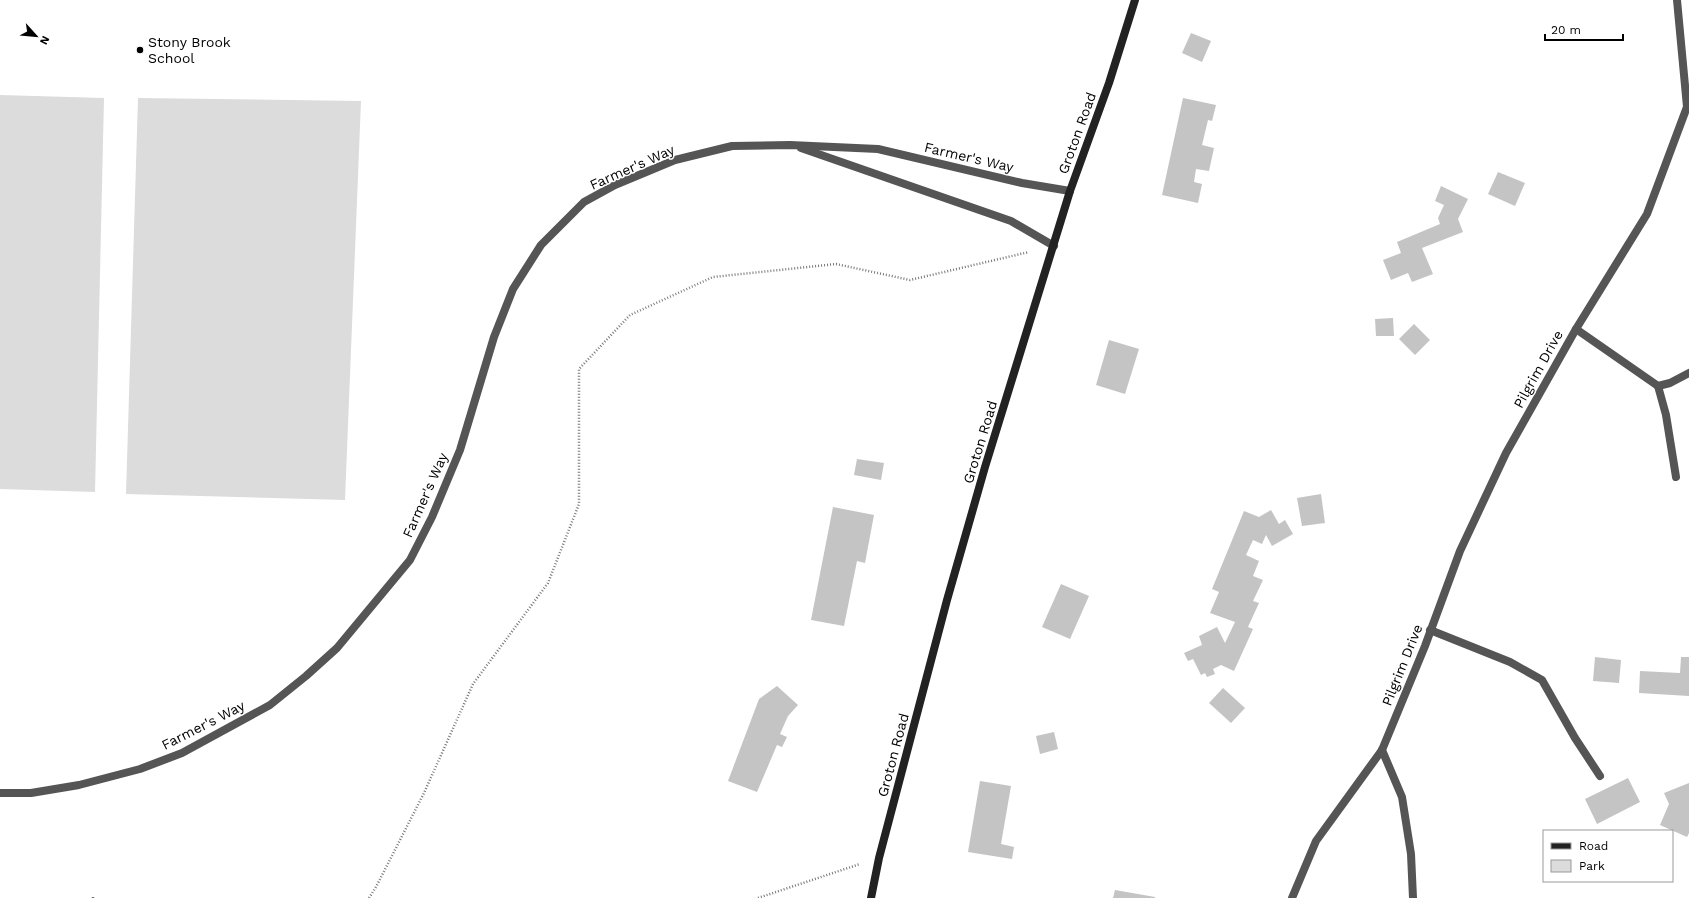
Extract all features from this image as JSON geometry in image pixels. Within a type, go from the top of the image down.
[{"type":"main road","name":"Groton Road","points":[[870,898],[879,858],[956,570],[986,467],[1070,191],[1109,83],[1135,0]]},
{"type":"street","name":"Pilgrim Drive","points":[[1292,898],[1316,841],[1382,750],[1460,551],[1506,453],[1576,329],[1646,214],[1687,107],[1677,0]]},
{"type":"street","name":"Farmer's Way","points":[[0,793],[31,793],[79,784],[140,769],[182,753],[270,705],[306,676],[337,648],[410,560],[432,517],[460,450],[494,337],[513,289],[541,245],[584,202],[615,186],[675,160],[732,146],[790,145],[878,149],[1022,183],[1070,191]]},
{"type":"street","name":"Farmer's Way","points":[[790,145],[1011,221],[1054,246]]},
{"type":"street","points":[[1576,329],[1658,386],[1667,422],[1676,477]]},
{"type":"street","points":[[1658,386],[1670,383],[1689,373]]},
{"type":"street","points":[[1430,630],[1510,662],[1542,680],[1575,738],[1600,776]]},
{"type":"street","points":[[1382,750],[1402,797],[1411,854],[1413,898]]},
{"type":"path","points":[[369,898],[424,793],[473,684],[548,583],[579,504],[579,369],[630,315],[713,277],[836,264],[910,280],[1054,246]]},
{"type":"path","points":[[758,898],[879,858]]},
{"type":"green space","points":[[0,95],[104,98],[95,492],[0,489]]},
{"type":"green space","points":[[138,98],[361,101],[345,500],[126,494]]},
{"type":"building","points":[[1191,33],[1211,41],[1202,62],[1182,53]]},
{"type":"building","points":[[1183,98],[1216,105],[1212,121],[1208,120],[1202,145],[1214,148],[1209,171],[1196,169],[1194,182],[1202,184],[1198,203],[1162,195]]},
{"type":"building","points":[[1498,172],[1525,183],[1515,206],[1488,194]]},
{"type":"building","points":[[1441,186],[1468,199],[1458,219],[1463,232],[1422,248],[1433,274],[1412,282],[1408,273],[1391,280],[1383,260],[1401,253],[1397,242],[1440,224],[1438,218],[1444,205],[1435,201]]},
{"type":"building","points":[[1393,318],[1394,336],[1376,336],[1375,319]]},
{"type":"building","points":[[1414,324],[1430,340],[1415,355],[1399,339]]},
{"type":"building","points":[[1109,340],[1139,349],[1125,394],[1096,385]]},
{"type":"building","points":[[857,459],[884,463],[881,480],[854,475]]},
{"type":"building","points":[[1321,494],[1325,523],[1302,526],[1297,498]]},
{"type":"building","points":[[833,507],[874,515],[865,563],[857,561],[844,626],[811,620]]},
{"type":"building","points":[[1271,510],[1279,524],[1285,520],[1293,534],[1272,546],[1266,535],[1262,544],[1253,540],[1246,555],[1259,561],[1253,576],[1263,580],[1253,601],[1259,603],[1248,627],[1253,629],[1234,671],[1221,665],[1213,669],[1215,674],[1207,677],[1205,673],[1201,675],[1193,659],[1188,661],[1184,653],[1202,645],[1199,636],[1217,627],[1225,643],[1235,622],[1210,613],[1219,592],[1212,589],[1244,511],[1259,517]]},
{"type":"building","points":[[1061,584],[1089,596],[1070,639],[1042,627]]},
{"type":"building","points":[[1595,657],[1621,660],[1619,683],[1593,681]]},
{"type":"building","points":[[1681,657],[1689,657],[1689,696],[1639,693],[1640,671],[1680,673]]},
{"type":"building","points":[[777,686],[798,705],[788,716],[780,734],[787,737],[782,747],[777,745],[757,792],[728,781],[759,699]]},
{"type":"building","points":[[1223,688],[1245,708],[1231,723],[1209,703]]},
{"type":"building","points":[[1054,732],[1058,749],[1040,754],[1036,736]]},
{"type":"building","points":[[1628,778],[1640,802],[1597,824],[1585,799]]},
{"type":"building","points":[[980,781],[1011,786],[1001,844],[1014,847],[1012,859],[968,852]]},
{"type":"building","points":[[1689,783],[1689,833],[1687,837],[1660,825],[1669,804],[1664,793]]},
{"type":"building","points":[[1115,890],[1155,897],[1155,898],[1113,898]]},
{"type":"place","name":"Stony Brook School","points":[[140,50]]}]
